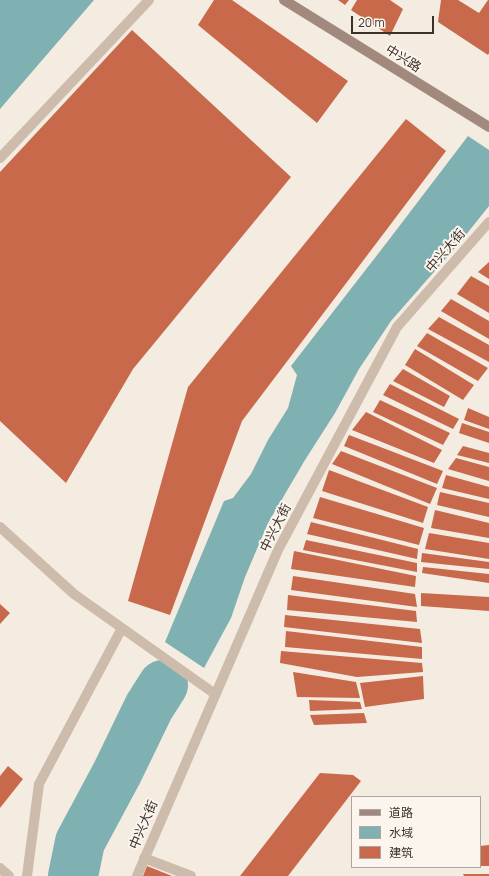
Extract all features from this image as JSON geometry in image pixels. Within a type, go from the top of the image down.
[{"type":"main road","name":"中兴路","points":[[284,0],[489,127]]},
{"type":"street","points":[[0,158],[149,0]]},
{"type":"street","name":"中兴大街","points":[[136,876],[278,550],[397,327],[489,222]]},
{"type":"street","points":[[0,527],[74,594],[215,694]]},
{"type":"street","points":[[27,876],[39,784],[122,628]]},
{"type":"street","points":[[144,858],[191,876]]},
{"type":"street","points":[[0,868],[9,876]]},
{"type":"water","points":[[0,0],[94,0],[0,109]]},
{"type":"water","points":[[468,136],[489,150],[489,206],[461,241],[391,321],[359,369],[335,413],[268,523],[245,577],[231,618],[204,668],[165,642],[224,501],[233,498],[251,474],[268,440],[288,408],[297,375],[291,366]]},
{"type":"building","points":[[214,0],[232,0],[348,81],[317,123],[198,25]]},
{"type":"building","points":[[338,0],[349,0],[345,5]]},
{"type":"building","points":[[357,0],[390,0],[403,9],[390,36],[351,10]]},
{"type":"building","points":[[441,0],[458,0],[479,13],[489,0],[488,55],[438,22]]},
{"type":"building","points":[[132,30],[291,177],[133,369],[66,483],[0,421],[0,172]]},
{"type":"building","points":[[406,119],[446,151],[242,421],[170,615],[128,601],[188,387]]},
{"type":"building","points":[[489,262],[489,279],[478,272]]},
{"type":"building","points":[[471,276],[489,286],[489,313],[457,294]]},
{"type":"building","points":[[451,299],[489,321],[489,339],[441,311]]},
{"type":"building","points":[[439,317],[489,345],[489,362],[428,329]]},
{"type":"building","points":[[427,333],[488,368],[478,381],[417,346]]},
{"type":"building","points":[[415,349],[474,385],[463,400],[405,365]]},
{"type":"building","points":[[403,369],[450,396],[444,407],[393,381]]},
{"type":"building","points":[[390,384],[459,419],[453,429],[383,395]]},
{"type":"building","points":[[380,400],[450,433],[443,445],[373,412]]},
{"type":"building","points":[[468,408],[489,417],[489,429],[464,420]]},
{"type":"building","points":[[366,412],[442,450],[434,463],[352,430]]},
{"type":"building","points":[[462,423],[489,432],[489,443],[459,433]]},
{"type":"building","points":[[349,435],[443,471],[437,484],[344,446]]},
{"type":"building","points":[[463,446],[489,453],[489,463],[457,455]]},
{"type":"building","points":[[341,451],[437,488],[430,504],[332,464]]},
{"type":"building","points":[[456,458],[489,467],[489,481],[448,469]]},
{"type":"building","points":[[329,470],[428,507],[423,523],[322,491]]},
{"type":"building","points":[[446,475],[489,487],[489,499],[442,488]]},
{"type":"building","points":[[440,492],[489,503],[489,517],[437,505]]},
{"type":"building","points":[[320,497],[424,528],[419,545],[313,518]]},
{"type":"building","points":[[435,510],[489,523],[489,538],[431,528]]},
{"type":"building","points":[[311,522],[418,549],[417,559],[307,534]]},
{"type":"building","points":[[429,533],[489,543],[489,559],[425,549]]},
{"type":"building","points":[[306,540],[417,563],[417,572],[303,550]]},
{"type":"building","points":[[294,551],[416,576],[415,587],[291,569]]},
{"type":"building","points":[[422,553],[489,562],[489,569],[421,562]]},
{"type":"building","points":[[423,567],[489,574],[489,583],[422,573]]},
{"type":"building","points":[[293,576],[415,594],[417,607],[291,590]]},
{"type":"building","points":[[421,593],[489,597],[489,611],[421,606]]},
{"type":"building","points":[[288,595],[416,611],[417,622],[287,610]]},
{"type":"building","points":[[0,604],[10,613],[0,624]]},
{"type":"building","points":[[285,615],[420,629],[422,643],[284,627]]},
{"type":"building","points":[[286,631],[422,647],[422,659],[285,647]]},
{"type":"building","points":[[281,651],[422,663],[423,672],[357,677],[280,663]]},
{"type":"building","points":[[293,672],[356,682],[360,698],[297,697]]},
{"type":"building","points":[[423,676],[424,699],[365,707],[360,683]]},
{"type":"building","points":[[309,700],[360,702],[362,709],[310,711]]},
{"type":"building","points":[[364,713],[367,723],[314,725],[310,715]]},
{"type":"building","points":[[8,766],[23,779],[0,808],[0,776]]},
{"type":"building","points":[[320,773],[353,775],[361,781],[288,876],[240,876]]},
{"type":"building","points":[[489,845],[489,866],[481,866],[481,846]]},
{"type":"building","points":[[147,866],[172,876],[143,876]]},
{"type":"building","points":[[463,874],[489,874],[489,876],[464,876]]},
{"type":"waterway","points":[[73,876],[80,842],[117,773],[149,707],[163,685]]}]
